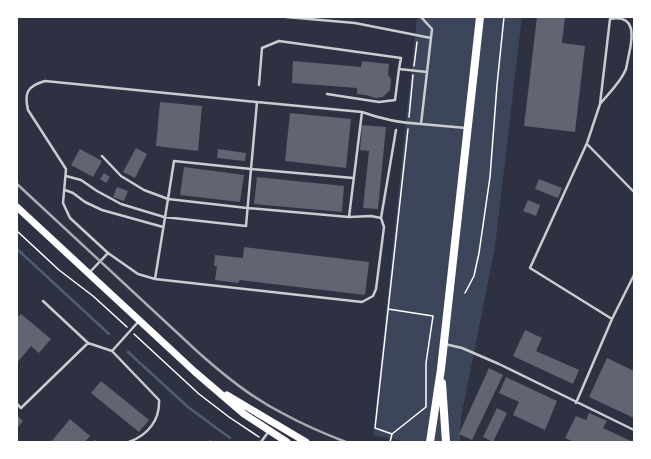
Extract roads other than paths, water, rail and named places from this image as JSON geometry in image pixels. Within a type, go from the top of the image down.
[{"type":"main road","points":[[430,442],[444,344],[480,17]]},
{"type":"main road","points":[[17,207],[214,389],[244,414],[287,442]]},
{"type":"main road","points":[[441,369],[446,442]]},
{"type":"main road","points":[[214,389],[248,407],[306,442]]},
{"type":"lane","points":[[286,17],[355,23],[431,38]]},
{"type":"lane","points":[[421,17],[432,29],[421,124]]},
{"type":"lane","points":[[600,104],[626,70],[632,41],[630,26],[626,20],[618,18],[610,19],[600,104],[587,143],[530,268],[612,319]]},
{"type":"lane","points":[[259,85],[262,48],[279,41],[401,58],[395,100],[379,102],[328,94]]},
{"type":"lane","points":[[399,68],[427,72]]},
{"type":"lane","points":[[396,130],[381,218],[384,227],[376,289],[373,296],[362,302],[155,279],[138,274],[108,253],[70,218],[63,204],[66,168],[28,110],[25,99],[29,89],[35,84],[45,81],[362,112],[375,117],[408,123],[468,128]]},
{"type":"lane","points":[[66,176],[81,180],[97,191],[121,204],[164,217],[246,226],[257,102]]},
{"type":"lane","points":[[349,217],[362,112]]},
{"type":"lane","points":[[587,143],[634,192]]},
{"type":"lane","points":[[102,156],[121,176],[144,190],[168,199],[247,208],[349,217],[371,216],[381,218]]},
{"type":"lane","points":[[155,279],[174,162],[353,178]]},
{"type":"lane","points":[[65,190],[102,210],[163,228]]},
{"type":"lane","points":[[88,273],[108,253]]},
{"type":"lane","points":[[576,403],[612,319],[634,276]]},
{"type":"lane","points":[[43,301],[88,343],[112,351],[159,400],[159,409],[154,424],[140,438],[129,442]]},
{"type":"lane","points":[[112,351],[139,321]]},
{"type":"lane","points":[[17,404],[21,408],[88,343]]},
{"type":"lane","points":[[444,344],[462,348],[499,364],[576,403],[634,430]]},
{"type":"lane","points":[[262,441],[269,430]]},
{"type":"waterway","points":[[17,249],[109,334]]},
{"type":"waterway","points":[[128,352],[188,407],[230,438]]},
{"type":"railway","points":[[17,184],[199,353],[229,378],[272,408],[322,433],[346,442]]}]
